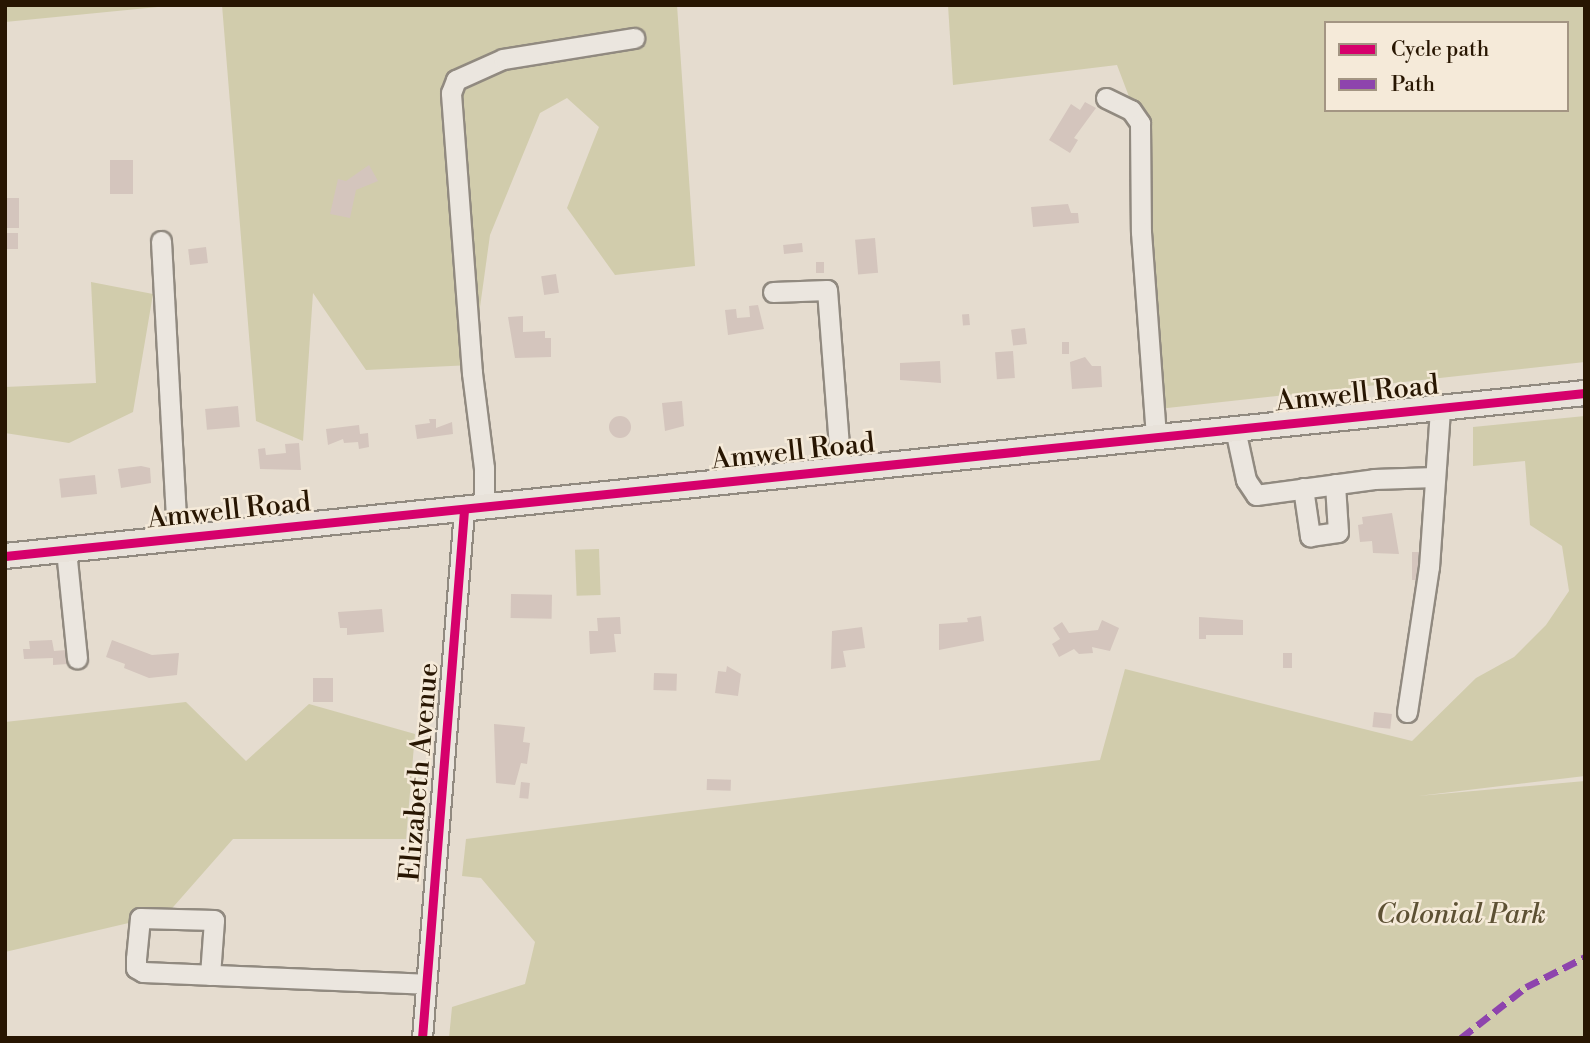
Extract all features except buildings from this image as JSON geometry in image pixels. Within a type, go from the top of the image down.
[{"type":"main road","name":"Amwell Road","points":[[5,556],[1585,393]]},
{"type":"street","name":"Elizabeth Avenue","points":[[422,1038],[425,984],[474,509],[451,93],[456,80],[503,59],[634,38]]},
{"type":"street","points":[[1106,98],[1131,110],[1140,123],[1142,239],[1156,437]]},
{"type":"street","points":[[161,241],[177,539]]},
{"type":"street","points":[[773,292],[827,290],[841,470]]},
{"type":"street","points":[[1407,712],[1429,567],[1440,408]]},
{"type":"street","points":[[1235,429],[1246,480],[1256,495],[1335,484],[1435,477]]},
{"type":"street","points":[[1303,488],[1310,536],[1338,532],[1335,484]]},
{"type":"street","points":[[66,550],[77,658]]},
{"type":"street","points":[[210,975],[214,920],[140,918],[136,968],[210,975],[425,984]]},
{"type":"green space","points":[[5,5],[178,5],[5,22]]},
{"type":"green space","points":[[222,5],[677,5],[695,266],[615,275],[567,208],[599,127],[567,98],[540,113],[490,235],[472,365],[366,370],[313,293],[303,441],[256,421]]},
{"type":"green space","points":[[948,5],[1585,5],[1585,362],[1149,410],[1139,123],[1117,65],[953,85]]},
{"type":"green space","points":[[91,282],[153,294],[133,412],[69,443],[5,433],[5,387],[96,383]]},
{"type":"green space","name":"Colonial Park","points":[[1585,416],[1585,776],[1418,796],[1585,781],[1585,1038],[449,1038],[452,1007],[525,984],[535,942],[481,878],[462,876],[466,839],[1100,760],[1125,669],[1412,741],[1476,678],[1514,657],[1546,625],[1569,591],[1562,546],[1530,525],[1525,461],[1473,466],[1473,427]]},
{"type":"green space","points":[[599,549],[601,595],[577,596],[575,550]]},
{"type":"green space","points":[[186,702],[246,761],[309,704],[415,734],[406,839],[233,839],[167,914],[5,952],[5,722]]},
{"type":"marked path","points":[[1461,1038],[1526,987],[1585,957]]},
{"type":"cycle path","points":[[5,556],[1585,393]]},
{"type":"cycle path","points":[[422,1038],[464,510]]}]
